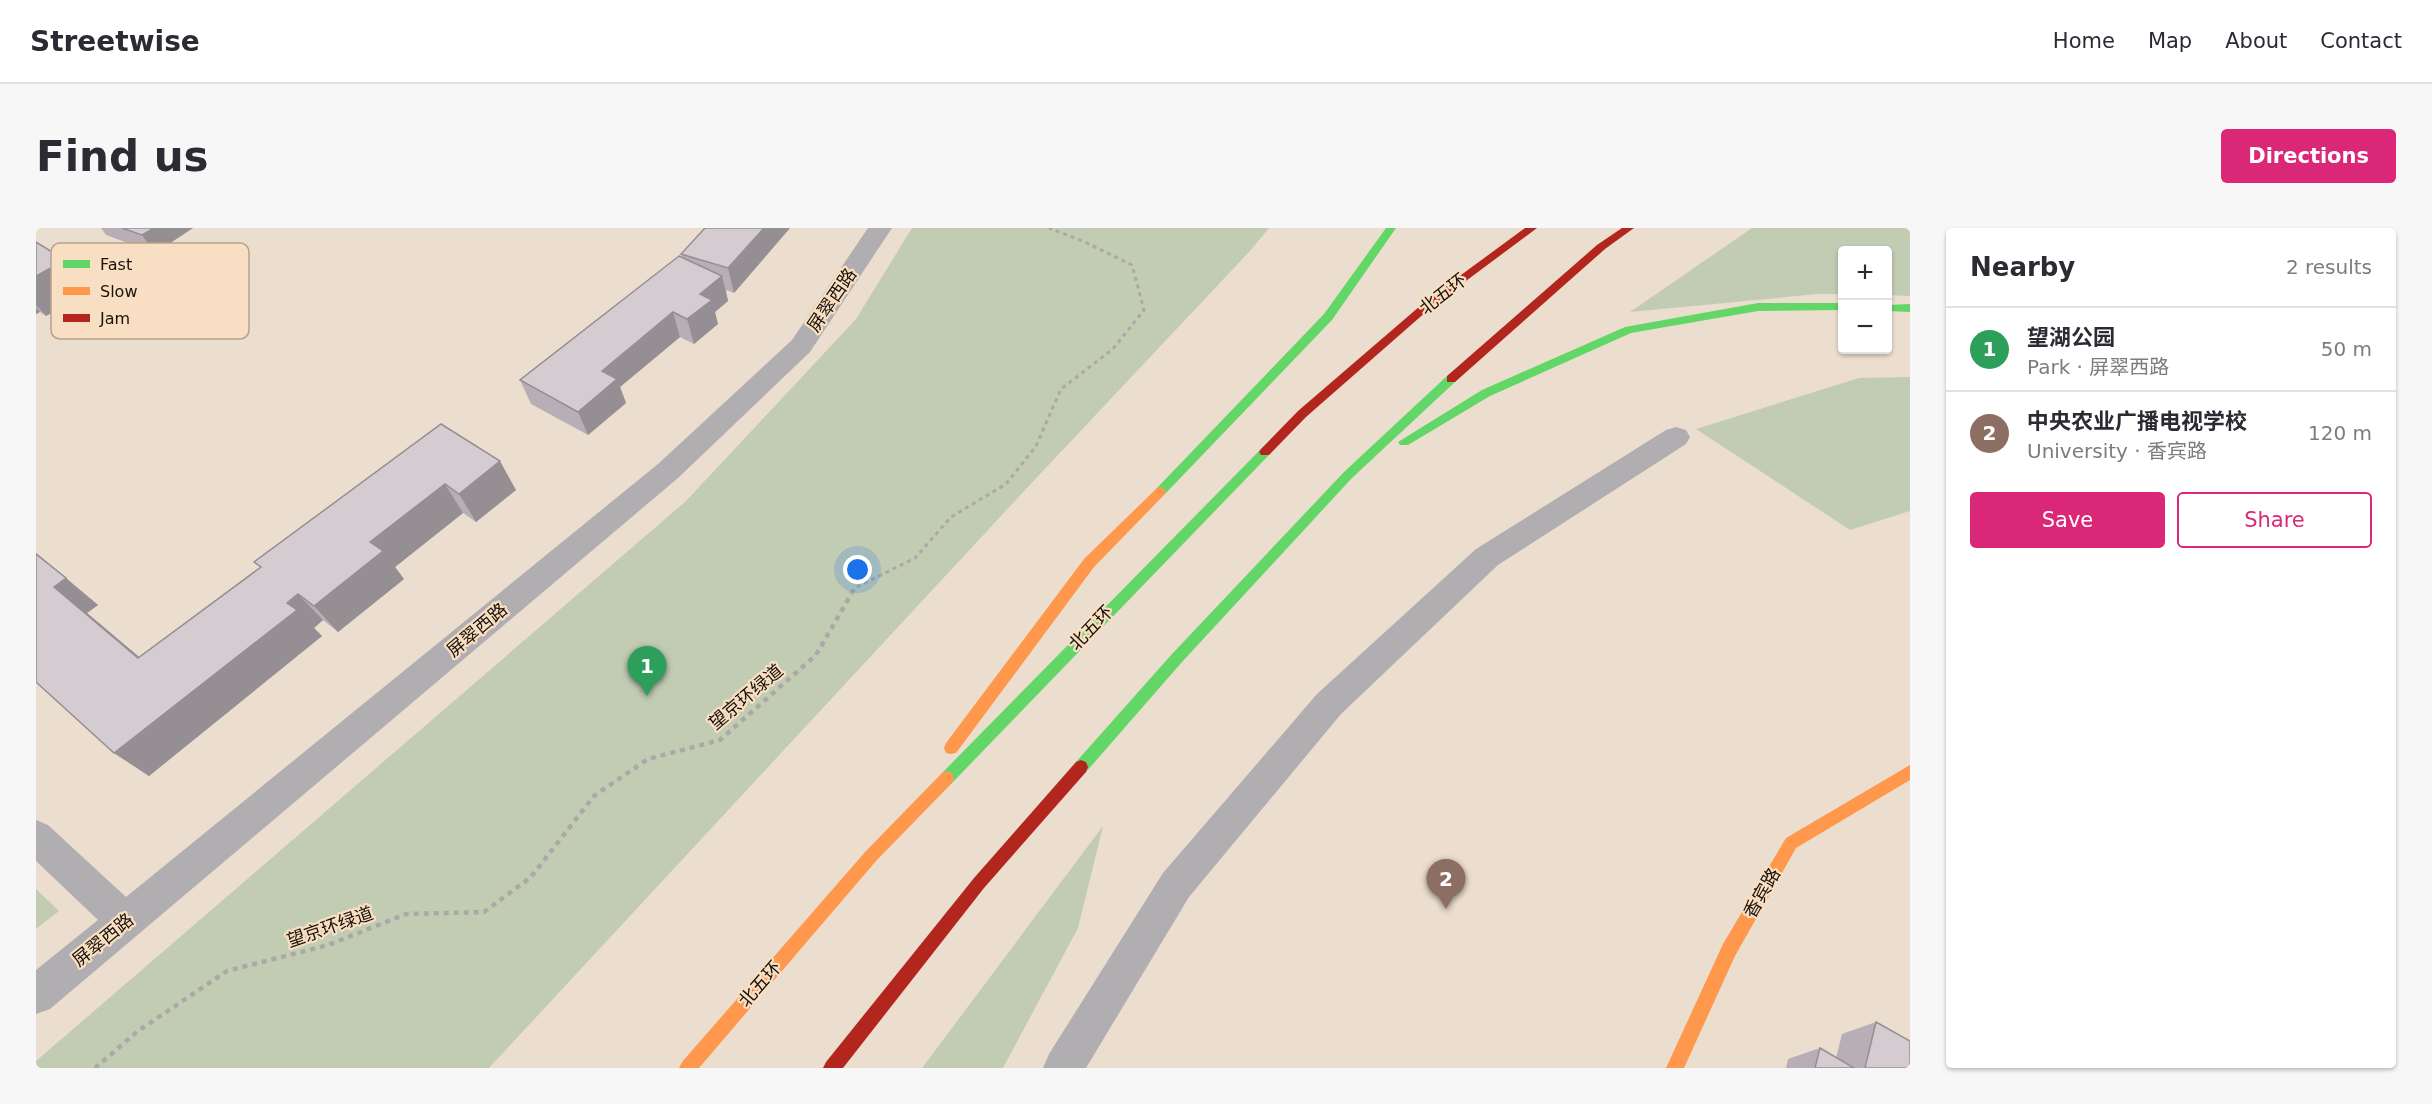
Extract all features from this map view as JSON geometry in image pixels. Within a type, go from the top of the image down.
[{"type":"main road","points":[[871,856],[1089,563],[1222,429],[1328,316],[1391,228]]},
{"type":"main road","name":"北五环","points":[[688,1068],[871,856],[1302,414],[1431,303],[1532,228]]},
{"type":"main road","points":[[832,1068],[979,883],[1177,658],[1348,475],[1494,339],[1601,247],[1629,228]]},
{"type":"main road","points":[[1348,475],[1486,393],[1629,330],[1758,307],[1838,307]]},
{"type":"main road","points":[[1892,308],[1910,308]]},
{"type":"main road","name":"香宾路","points":[[1675,1068],[1729,950],[1791,843],[1910,772]]},
{"type":"street","name":"屏翠西路","points":[[36,995],[668,471],[801,346],[880,228]]},
{"type":"street","points":[[1063,1068],[1176,885],[1329,704],[1487,558],[1676,437]]},
{"type":"street","points":[[36,837],[126,921]]},
{"type":"path","name":"望京环绿道","points":[[95,1068],[138,1031],[226,971],[328,945],[406,914],[484,912],[531,877],[594,796],[648,759],[720,740],[816,655],[855,588],[915,558],[951,517],[1006,484],[1036,446],[1061,389],[1113,349],[1144,309],[1132,265],[1085,242],[1049,228]]},
{"type":"green space","points":[[912,228],[1269,228],[489,1068],[36,1068],[36,1061],[686,501],[856,319]]},
{"type":"green space","points":[[1752,228],[1910,228],[1910,296],[1892,295],[1892,246],[1838,246],[1838,294],[1630,312]]},
{"type":"green space","points":[[1910,377],[1910,511],[1850,530],[1696,429],[1859,378]]},
{"type":"green space","points":[[1103,826],[1078,928],[1003,1068],[922,1068]]},
{"type":"green space","points":[[36,889],[59,911],[36,929]]},
{"type":"building","points":[[122,228],[154,228],[142,235]]},
{"type":"building","points":[[705,228],[764,228],[728,268],[681,254]]},
{"type":"building","points":[[36,242],[51,251],[51,268],[36,276]]},
{"type":"building","points":[[679,256],[722,276],[700,294],[712,300],[687,319],[673,312],[602,371],[617,379],[578,412],[520,380]]},
{"type":"building","points":[[441,424],[500,461],[459,494],[445,484],[370,542],[383,551],[314,606],[298,594],[287,603],[297,610],[114,753],[36,682],[36,554],[66,578],[54,587],[138,658],[261,567],[254,562]]},
{"type":"building","points":[[1876,1022],[1910,1041],[1910,1068],[1865,1068]]},
{"type":"building","points":[[1820,1048],[1854,1068],[1815,1068]]},
{"type":"traffic: fast","points":[[1160,492],[1328,317],[1391,228]]},
{"type":"traffic: fast","points":[[1404,442],[1486,393],[1629,330],[1758,307],[1838,307]]},
{"type":"traffic: fast","points":[[1892,308],[1910,308]]},
{"type":"traffic: fast","points":[[1081,767],[1177,658],[1348,475],[1451,379]]},
{"type":"traffic: fast","points":[[947,778],[1265,452]]},
{"type":"traffic: slow","points":[[951,748],[1089,563],[1160,492]]},
{"type":"traffic: slow","points":[[1675,1068],[1729,950],[1791,843],[1910,772]]},
{"type":"traffic: slow","points":[[688,1068],[871,856],[947,778]]},
{"type":"traffic: jam","points":[[1265,452],[1302,414],[1431,302],[1532,228]]},
{"type":"traffic: jam","points":[[1451,379],[1601,247],[1629,228]]},
{"type":"traffic: jam","points":[[832,1068],[979,883],[1081,767]]},
{"type":"place","name":"望湖公园","points":[[647,696]]},
{"type":"place","name":"中央农业广播电视学校","points":[[1446,909]]}]
